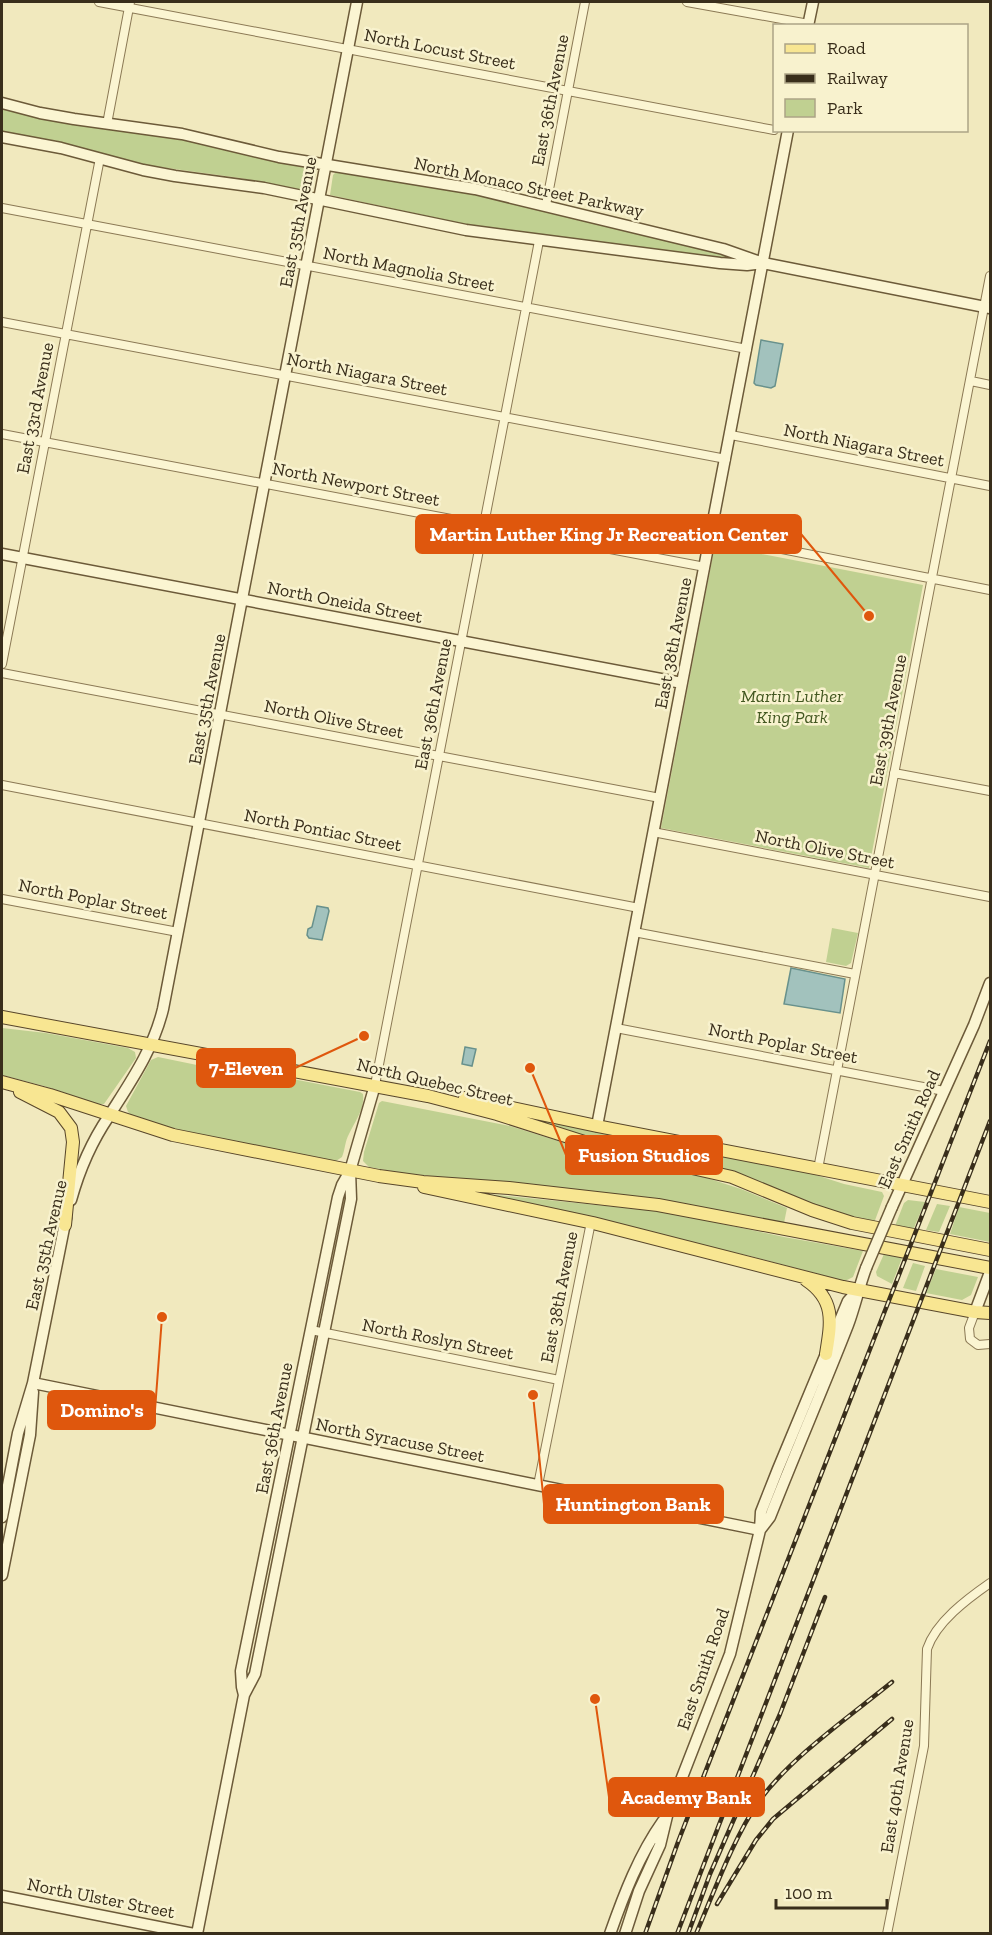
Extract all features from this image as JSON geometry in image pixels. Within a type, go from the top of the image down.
[{"type":"main road","name":"North Quebec Street","points":[[2,1017],[428,1096],[497,1114],[591,1145],[732,1177],[819,1213],[852,1223],[990,1250]]},
{"type":"main road","points":[[3,1082],[189,1139],[350,1171],[423,1182],[536,1191],[668,1206],[990,1270]]},
{"type":"main road","points":[[3,1082],[59,1112],[71,1128],[73,1142],[65,1226]]},
{"type":"main road","points":[[428,1096],[461,1097],[597,1126],[990,1202]]},
{"type":"main road","points":[[379,1176],[453,1195],[591,1222],[858,1290],[990,1313]]},
{"type":"main road","points":[[797,1275],[819,1291],[829,1309],[831,1322],[826,1354]]},
{"type":"street","name":"North Locust Street","points":[[99,2],[130,4],[348,49],[773,130]]},
{"type":"street","name":"East 35th Avenue","points":[[2,1517],[7,1459],[33,1383],[65,1226],[79,1175],[109,1115],[119,1103],[152,1045],[163,1010],[357,2]]},
{"type":"street","name":"East 36th Avenue","points":[[546,205],[585,2]]},
{"type":"street","points":[[687,2],[803,24]]},
{"type":"street","points":[[808,24],[813,2]]},
{"type":"street","points":[[107,124],[130,4]]},
{"type":"street","name":"North Monaco Street Parkway","points":[[2,104],[40,113],[182,134],[246,151],[475,189],[723,249],[764,263],[988,307]]},
{"type":"street","name":"East 38th Avenue","points":[[597,1126],[731,435],[744,348],[764,263],[788,132]]},
{"type":"street","name":"North Monaco Street Parkway","points":[[2,137],[61,148],[165,174],[264,188],[466,230],[720,263],[747,265],[764,263]]},
{"type":"street","name":"East 33rd Avenue","points":[[2,664],[100,158]]},
{"type":"street","name":"North Magnolia Street","points":[[2,208],[744,348]]},
{"type":"street","name":"East 36th Avenue","points":[[244,1695],[241,1671],[338,1197],[350,1171],[375,1085],[539,240]]},
{"type":"street","name":"East 39th Avenue","points":[[818,1169],[951,478],[988,307],[990,276]]},
{"type":"street","name":"North Niagara Street","points":[[2,322],[726,459]]},
{"type":"street","points":[[971,381],[990,386]]},
{"type":"street","name":"North Newport Street","points":[[2,434],[705,567]]},
{"type":"street","name":"North Niagara Street","points":[[731,435],[990,486]]},
{"type":"street","points":[[711,535],[990,590]]},
{"type":"street","name":"North Oneida Street","points":[[2,554],[682,683]]},
{"type":"street","name":"North Olive Street","points":[[2,673],[660,798]]},
{"type":"street","points":[[894,772],[990,791]]},
{"type":"street","name":"North Pontiac Street","points":[[2,785],[639,908]]},
{"type":"street","name":"North Olive Street","points":[[653,832],[990,897]]},
{"type":"street","name":"North Poplar Street","points":[[2,898],[178,932]]},
{"type":"street","points":[[634,932],[855,974]]},
{"type":"street","name":"East Smith Road","points":[[760,1530],[770,1517],[826,1381],[856,1304],[858,1290],[866,1268],[900,1185],[944,1091],[990,983]]},
{"type":"street","name":"North Poplar Street","points":[[616,1028],[944,1091]]},
{"type":"street","name":"East 36th Avenue","points":[[195,1934],[244,1695],[255,1674],[352,1192],[350,1171]]},
{"type":"street","name":"East 38th Avenue","points":[[538,1485],[591,1222]]},
{"type":"street","points":[[990,1270],[969,1332],[970,1339],[978,1345],[990,1344]]},
{"type":"street","name":"East Smith Road","points":[[625,1934],[639,1891],[660,1845],[667,1816],[730,1654],[760,1530],[761,1512],[848,1301],[858,1290]]},
{"type":"street","name":"North Roslyn Street","points":[[311,1330],[559,1380]]},
{"type":"street","name":"East 35th Avenue","points":[[2,1575],[25,1463],[32,1419],[33,1383]]},
{"type":"street","name":"North Syracuse Street","points":[[33,1383],[760,1530]]},
{"type":"street","points":[[7,1459],[25,1463]]},
{"type":"street","name":"East 40th Avenue","points":[[887,1934],[924,1746],[926,1668],[930,1642],[944,1621],[990,1583]]},
{"type":"street","name":"East Smith Road","points":[[610,1934],[628,1885],[652,1837],[667,1816]]},
{"type":"street","name":"North Ulster Street","points":[[2,1896],[195,1934]]},
{"type":"green space","points":[[2,109],[38,118],[158,133],[259,158],[317,168],[312,192],[240,178],[138,164],[58,141],[2,133]]},
{"type":"green space","points":[[337,171],[451,189],[749,262],[465,224],[330,195],[333,175]]},
{"type":"green space","name":"Martin Luther King Park","points":[[715,545],[923,585],[869,868],[661,828]]},
{"type":"green space","points":[[832,928],[858,933],[851,963],[846,966],[826,962]]},
{"type":"green space","points":[[2,1028],[46,1033],[128,1048],[135,1052],[136,1058],[104,1104],[98,1104],[2,1075]]},
{"type":"green space","points":[[158,1057],[231,1072],[277,1076],[360,1092],[363,1094],[362,1105],[342,1157],[336,1161],[198,1135],[133,1117],[128,1112],[126,1106],[151,1060]]},
{"type":"green space","points":[[382,1101],[510,1126],[590,1151],[707,1178],[787,1208],[784,1223],[627,1196],[430,1176],[369,1167],[363,1161],[364,1152],[379,1103]]},
{"type":"green space","points":[[523,1116],[813,1174],[844,1184],[882,1192],[884,1196],[874,1223],[817,1206],[735,1172],[585,1137]]},
{"type":"green space","points":[[468,1192],[666,1212],[863,1251],[853,1277],[845,1281],[750,1256]]},
{"type":"green space","points":[[908,1200],[925,1202],[913,1230],[895,1226],[904,1203]]},
{"type":"green space","points":[[937,1204],[950,1206],[939,1232],[926,1230]]},
{"type":"green space","points":[[959,1207],[990,1213],[990,1242],[950,1234]]},
{"type":"green space","points":[[884,1254],[902,1258],[892,1284],[877,1276],[876,1272]]},
{"type":"green space","points":[[913,1263],[925,1266],[916,1291],[903,1288]]},
{"type":"green space","points":[[936,1269],[978,1277],[971,1295],[962,1300],[926,1293]]},
{"type":"water","points":[[761,340],[783,344],[775,386],[771,388],[754,383]]},
{"type":"water","points":[[317,906],[328,908],[329,911],[322,940],[309,938],[307,935],[308,929],[312,927]]},
{"type":"water","points":[[791,968],[845,979],[840,1013],[784,1004]]},
{"type":"water","points":[[465,1047],[476,1049],[472,1066],[462,1064]]},
{"type":"railway","points":[[645,1934],[678,1842],[990,1041]]},
{"type":"railway","points":[[677,1934],[990,1121]]},
{"type":"railway","points":[[688,1934],[710,1874],[780,1714],[825,1597]]},
{"type":"railway","points":[[696,1934],[733,1848],[759,1801],[804,1753],[892,1682]]},
{"type":"railway","points":[[717,1904],[756,1840],[773,1819],[892,1719]]},
{"type":"place","name":"Martin Luther King Jr Recreation Center","points":[[869,616]]},
{"type":"place","name":"7-Eleven","points":[[364,1036]]},
{"type":"place","name":"Fusion Studios","points":[[530,1068]]},
{"type":"place","name":"Domino's","points":[[162,1317]]},
{"type":"place","name":"Huntington Bank","points":[[533,1395]]},
{"type":"place","name":"Academy Bank","points":[[595,1699]]}]
